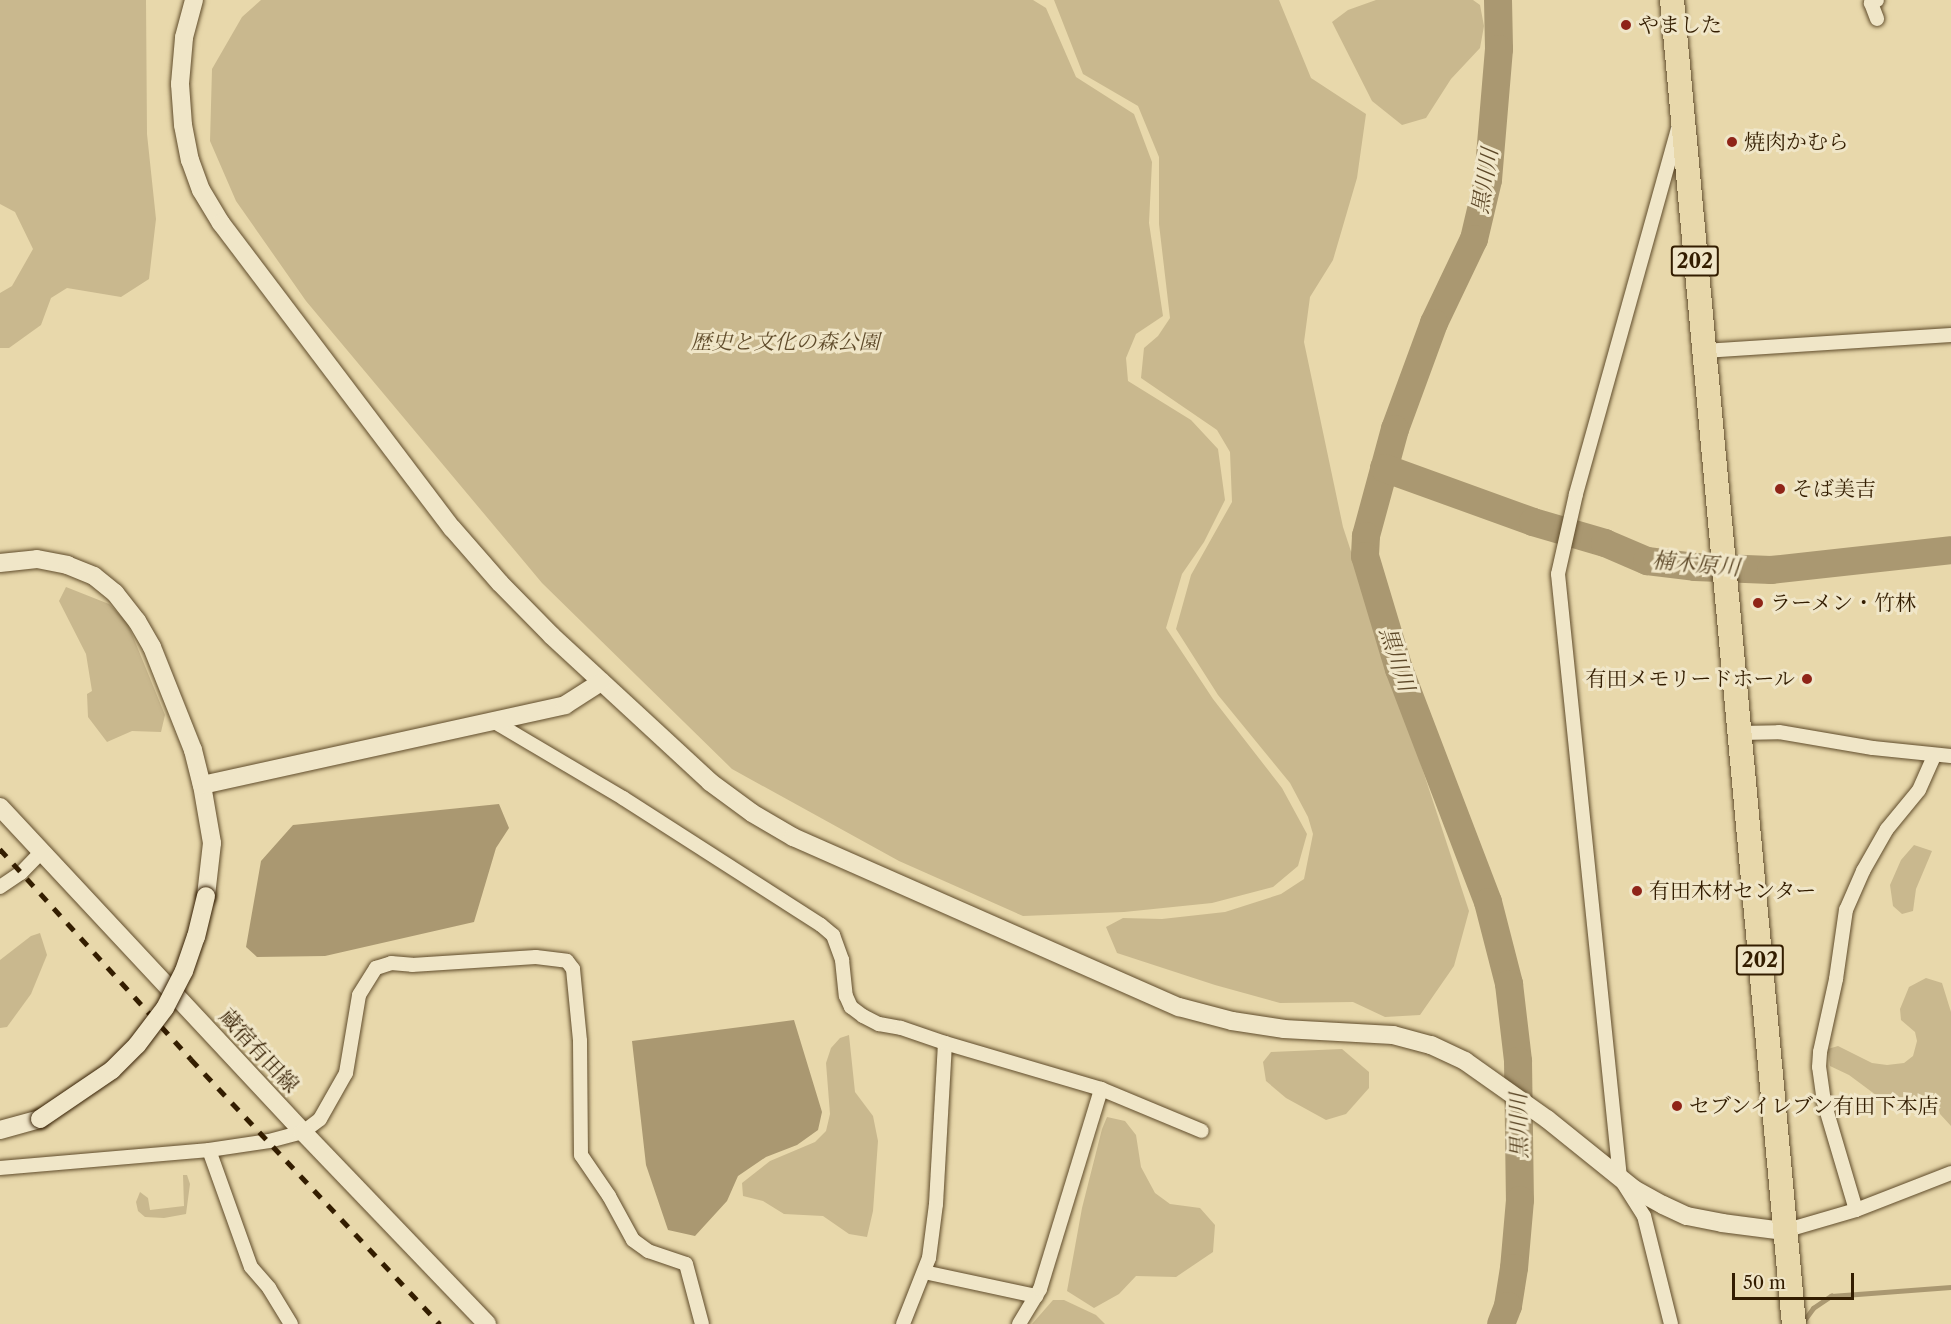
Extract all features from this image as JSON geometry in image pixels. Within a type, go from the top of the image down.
[{"type":"highway","name":"202","points":[[1672,0],[1794,1324]]},
{"type":"street","points":[[194,0],[184,38],[180,84],[190,160],[201,190],[244,256],[452,528],[500,583],[601,682],[710,782],[752,813],[793,837],[838,858],[1179,1007],[1232,1022],[1284,1029],[1393,1035],[1431,1045],[1466,1061],[1502,1086],[1634,1189],[1688,1216],[1722,1223],[1784,1230],[1856,1210],[1951,1173]]},
{"type":"street","points":[[1877,0],[1871,3],[1878,19]]},
{"type":"street","points":[[1671,1324],[1644,1216],[1620,1178],[1558,574],[1576,494],[1682,114]]},
{"type":"street","points":[[1703,351],[1951,335]]},
{"type":"street","points":[[0,563],[37,559],[67,565],[94,576],[115,593],[137,621],[152,647],[193,750],[202,785],[212,843],[206,896],[196,937],[184,971],[165,1008],[137,1045],[103,1077],[40,1119],[0,1130]]},
{"type":"street","points":[[202,785],[565,705],[601,682]]},
{"type":"street","points":[[493,721],[623,798],[821,925],[833,935],[842,960],[846,996],[851,1007],[863,1016],[879,1024],[901,1028],[1101,1089],[1202,1131]]},
{"type":"street","points":[[1740,733],[1779,732],[1934,756],[1951,756]]},
{"type":"street","points":[[1856,1210],[1824,1101],[1819,1067],[1820,1052],[1836,979],[1846,910],[1863,871],[1887,829],[1919,790],[1934,756]]},
{"type":"street","name":"蔵宿有田線","points":[[0,807],[303,1132],[487,1324]]},
{"type":"street","points":[[0,887],[21,873],[41,852]]},
{"type":"street","points":[[0,1168],[209,1150],[269,1141],[303,1132],[321,1119],[346,1073],[359,995],[376,968],[391,963],[412,965],[536,957],[567,961],[573,969],[580,1041],[581,1155],[609,1196],[633,1240],[648,1251],[686,1264],[702,1324]]},
{"type":"street","points":[[903,1324],[929,1258],[936,1204],[945,1043]]},
{"type":"street","points":[[1019,1324],[1036,1296],[1101,1089]]},
{"type":"street","points":[[209,1150],[251,1267],[269,1288],[291,1324]]},
{"type":"street","points":[[924,1272],[1036,1296]]},
{"type":"green space","points":[[0,0],[146,0],[147,134],[156,219],[149,279],[121,297],[67,288],[51,298],[41,325],[9,348],[0,348],[0,293],[12,286],[33,249],[15,212],[0,204]]},
{"type":"green space","name":"歴史と文化の森公園","points":[[261,0],[1033,0],[1046,8],[1076,77],[1134,114],[1152,162],[1149,223],[1163,316],[1136,334],[1126,358],[1128,381],[1191,420],[1218,449],[1225,500],[1204,542],[1182,574],[1166,628],[1213,699],[1282,788],[1307,834],[1298,866],[1273,887],[1212,903],[1124,912],[1023,916],[899,861],[732,769],[542,583],[306,301],[236,201],[210,141],[212,69],[242,17]]},
{"type":"green space","points":[[1054,0],[1279,0],[1311,78],[1366,114],[1357,178],[1333,260],[1310,297],[1304,342],[1343,527],[1469,911],[1454,966],[1420,1015],[1385,1017],[1353,1002],[1280,1003],[1215,985],[1117,953],[1106,927],[1123,918],[1162,919],[1225,912],[1281,894],[1304,879],[1313,834],[1308,817],[1290,783],[1218,695],[1176,629],[1191,575],[1232,502],[1230,452],[1217,430],[1141,378],[1144,348],[1158,336],[1170,318],[1159,224],[1159,157],[1138,106],[1083,74]]},
{"type":"green space","points":[[1376,0],[1473,0],[1480,5],[1484,26],[1480,48],[1451,79],[1426,118],[1402,125],[1372,101],[1332,22],[1348,10]]},
{"type":"green space","points":[[66,587],[109,604],[127,622],[165,715],[161,732],[132,731],[107,742],[88,717],[87,694],[92,691],[86,654],[59,601]]},
{"type":"green space","points":[[1914,845],[1932,851],[1916,889],[1913,911],[1902,914],[1893,906],[1890,885],[1901,860]]},
{"type":"green space","points":[[40,933],[47,955],[31,994],[7,1027],[0,1028],[0,960],[31,936]]},
{"type":"green space","points":[[1926,978],[1942,983],[1951,1012],[1951,1126],[1940,1114],[1937,1103],[1880,1098],[1849,1075],[1830,1066],[1828,1049],[1838,1046],[1872,1063],[1887,1065],[1904,1063],[1913,1056],[1917,1041],[1915,1032],[1901,1020],[1900,1009],[1909,987]]},
{"type":"green space","points":[[849,1035],[855,1092],[873,1116],[878,1141],[873,1211],[867,1237],[849,1234],[823,1216],[784,1214],[763,1201],[743,1196],[742,1183],[770,1161],[815,1142],[826,1131],[830,1114],[826,1063],[831,1048],[840,1038]]},
{"type":"green space","points":[[1342,1049],[1369,1072],[1369,1088],[1346,1114],[1326,1120],[1286,1098],[1266,1081],[1263,1062],[1271,1052]]},
{"type":"green space","points":[[1107,1117],[1125,1121],[1136,1135],[1141,1167],[1155,1193],[1170,1204],[1200,1208],[1215,1225],[1213,1252],[1176,1277],[1136,1276],[1119,1294],[1094,1308],[1067,1291],[1082,1208]]},
{"type":"green space","points":[[183,1175],[187,1175],[190,1184],[186,1214],[164,1218],[145,1217],[138,1211],[136,1202],[140,1192],[148,1198],[150,1210],[184,1206]]},
{"type":"green space","points":[[1053,1300],[1064,1300],[1096,1315],[1105,1324],[1032,1324]]},
{"type":"shaded area","points":[[499,804],[509,828],[496,848],[474,922],[325,956],[257,957],[246,947],[261,861],[293,825]]},
{"type":"shaded area","points":[[794,1020],[822,1112],[818,1130],[797,1145],[766,1157],[738,1176],[727,1201],[695,1236],[668,1230],[646,1165],[632,1041]]},
{"type":"waterway","name":"黒川川","points":[[1498,0],[1499,49],[1488,180],[1474,239],[1434,323],[1395,429],[1366,536],[1365,556],[1399,669],[1488,902],[1509,984],[1518,1061],[1520,1200],[1514,1268],[1508,1306],[1501,1324]]},
{"type":"waterway","name":"楠木原川","points":[[1384,468],[1533,522],[1605,543],[1647,561],[1695,567],[1771,570],[1951,550]]},
{"type":"waterway","points":[[1803,1322],[1813,1308],[1831,1296],[1951,1287]]},
{"type":"railway","points":[[0,849],[191,1059],[440,1324]]},
{"type":"place","name":"やました","points":[[1626,25]]},
{"type":"place","name":"焼肉かむら","points":[[1732,142]]},
{"type":"place","name":"そば美吉","points":[[1780,489]]},
{"type":"place","name":"ラーメン・竹林","points":[[1758,603]]},
{"type":"place","name":"有田メモリードホール","points":[[1807,679]]},
{"type":"place","name":"有田木材センター","points":[[1637,891]]},
{"type":"place","name":"セブンイレブン有田下本店","points":[[1677,1106]]}]
